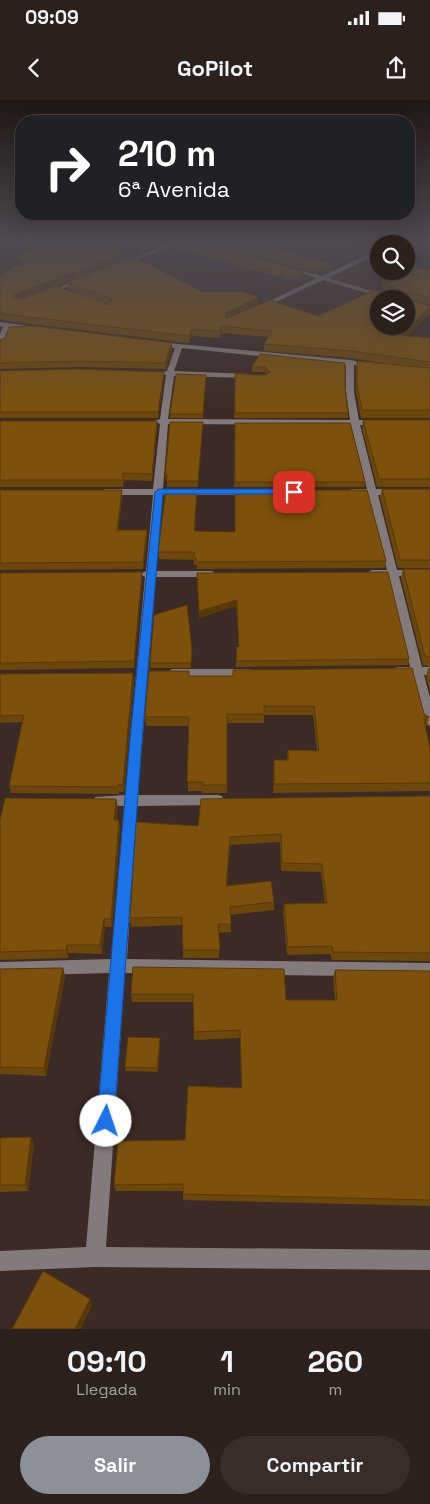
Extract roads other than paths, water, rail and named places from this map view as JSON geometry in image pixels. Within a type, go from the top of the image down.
[{"type":"street","points":[[254,311],[276,300]]},
{"type":"street","points":[[0,343],[3,328],[45,330]]},
{"type":"street","points":[[160,344],[386,366]]},
{"type":"street","points":[[95,1258],[131,801],[147,674],[151,574],[164,421],[170,373],[179,346]]},
{"type":"street","points":[[350,362],[350,392],[355,423],[394,573],[424,671],[430,722]]},
{"type":"street","points":[[152,372],[264,376]]},
{"type":"street","points":[[145,422],[392,423]]},
{"type":"street","points":[[90,492],[256,492]]},
{"type":"street","points":[[343,492],[430,492]]},
{"type":"street","points":[[365,573],[430,573]]},
{"type":"street","points":[[132,574],[219,574]]},
{"type":"street","points":[[388,672],[424,671]]},
{"type":"street","points":[[147,674],[260,673]]},
{"type":"street","points":[[84,801],[230,800]]},
{"type":"street","points":[[0,969],[118,966],[430,970]]},
{"type":"street","points":[[0,1261],[95,1258],[430,1260]]}]
